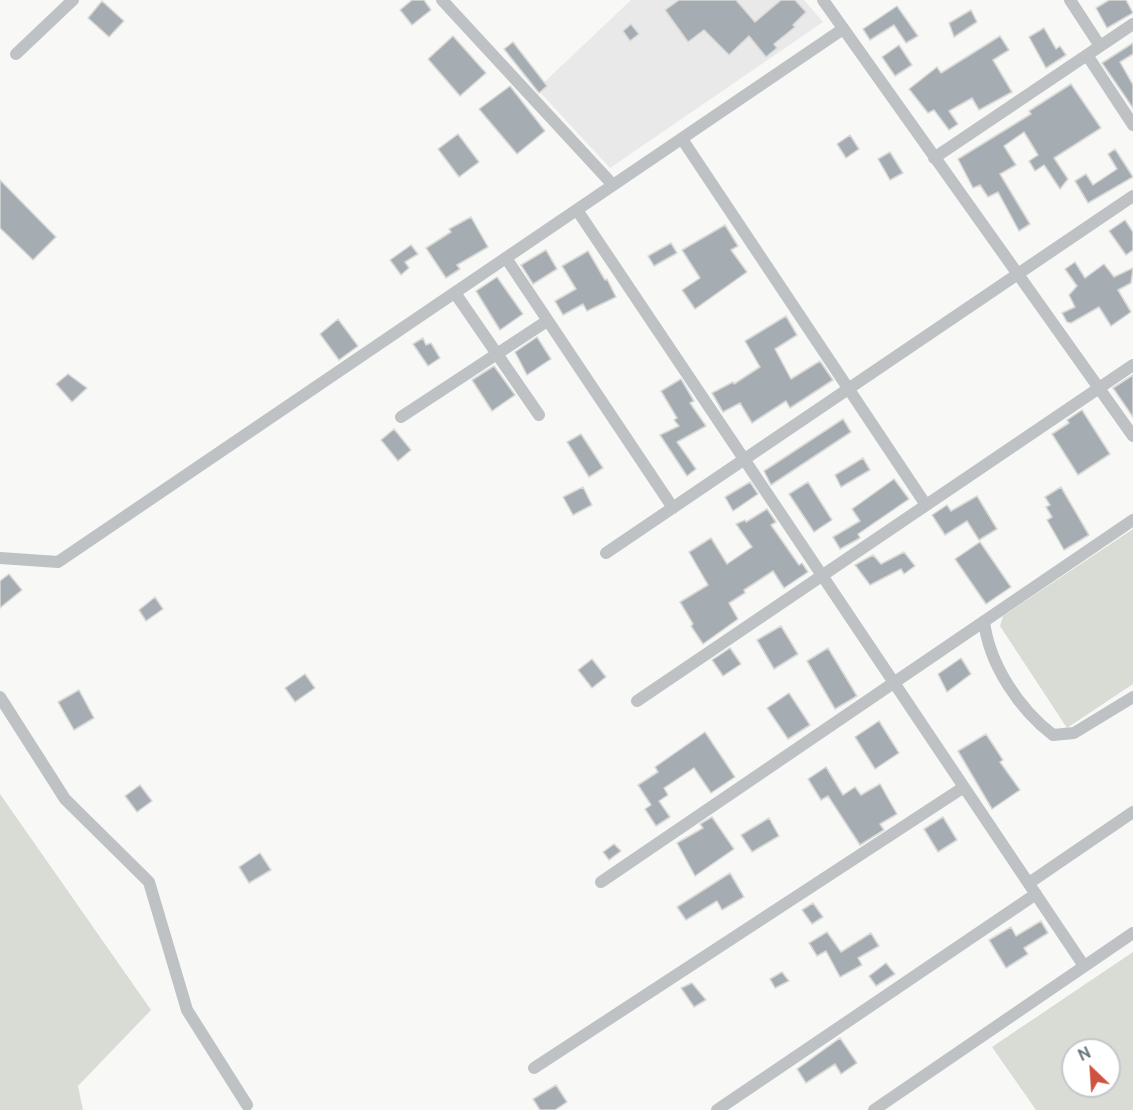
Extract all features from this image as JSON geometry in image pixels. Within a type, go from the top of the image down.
[{"type":"street","points":[[16,54],[74,0]]},
{"type":"street","points":[[442,0],[613,185]]},
{"type":"street","points":[[823,0],[1133,436]]},
{"type":"street","points":[[1070,0],[1100,46]]},
{"type":"street","points":[[934,158],[1133,24]]},
{"type":"street","points":[[0,558],[58,562],[843,29]]},
{"type":"street","points":[[1087,56],[1133,125]]},
{"type":"street","points":[[682,139],[926,505]]},
{"type":"street","points":[[606,553],[1133,196]]},
{"type":"street","points":[[577,210],[1084,966]]},
{"type":"street","points":[[506,258],[673,508]]},
{"type":"street","points":[[455,293],[539,415]]},
{"type":"street","points":[[401,417],[547,321]]},
{"type":"street","points":[[637,701],[1133,365]]},
{"type":"street","points":[[601,882],[1133,520]]},
{"type":"street","points":[[984,621],[986,637],[994,658],[1024,709],[1053,735],[1074,733],[1133,697]]},
{"type":"street","points":[[0,697],[65,799],[149,882],[187,1010],[248,1106]]},
{"type":"street","points":[[534,1068],[964,787]]},
{"type":"street","points":[[717,1110],[1032,889],[1133,812]]},
{"type":"street","points":[[874,1110],[1133,933]]},
{"type":"shaded area","points":[[631,0],[804,0],[823,22],[610,168],[537,89]]},
{"type":"shaded area","points":[[1133,529],[1133,684],[1067,728],[1000,626],[1003,616]]},
{"type":"shaded area","points":[[0,794],[151,1010],[78,1086],[83,1110],[0,1110]]},
{"type":"shaded area","points":[[1133,952],[1133,1110],[1036,1110],[992,1047]]},
{"type":"building","points":[[412,0],[424,0],[431,10],[412,25],[400,10]]},
{"type":"building","points":[[679,0],[736,0],[755,22],[781,0],[795,0],[806,12],[793,25],[795,27],[774,44],[777,48],[766,57],[749,36],[729,55],[704,30],[688,42],[665,10]]},
{"type":"building","points":[[1109,0],[1126,0],[1133,13],[1107,28],[1096,8]]},
{"type":"building","points":[[102,1],[124,21],[109,37],[88,18]]},
{"type":"building","points":[[897,6],[918,36],[906,43],[894,25],[870,40],[863,29]]},
{"type":"building","points":[[971,10],[977,22],[954,37],[949,23]]},
{"type":"building","points":[[631,24],[639,34],[630,41],[623,31]]},
{"type":"building","points":[[1044,28],[1056,49],[1060,46],[1066,55],[1046,68],[1029,37]]},
{"type":"building","points":[[453,36],[486,73],[460,96],[428,59]]},
{"type":"building","points":[[1000,36],[1009,50],[993,60],[1012,92],[979,110],[972,98],[949,111],[958,124],[949,130],[934,110],[928,113],[909,89],[937,67],[941,73]]},
{"type":"building","points":[[513,42],[547,86],[539,93],[504,49]]},
{"type":"building","points":[[1133,43],[1133,54],[1120,62],[1133,85],[1133,108],[1102,63]]},
{"type":"building","points":[[899,45],[912,65],[895,76],[882,57]]},
{"type":"building","points":[[1071,84],[1101,128],[1054,158],[1068,179],[1060,189],[1044,165],[1035,171],[1029,161],[1038,155],[1024,132],[1004,146],[1016,165],[1000,174],[1030,224],[1019,231],[998,192],[988,197],[980,185],[973,188],[958,159],[1031,114],[1029,111]]},
{"type":"building","points":[[510,86],[545,131],[517,154],[479,109]]},
{"type":"building","points":[[458,134],[479,162],[459,177],[438,149]]},
{"type":"building","points":[[850,135],[859,149],[846,158],[837,144]]},
{"type":"building","points":[[1115,149],[1133,177],[1088,203],[1075,181],[1086,174],[1093,185],[1117,169],[1108,154]]},
{"type":"building","points":[[890,152],[903,173],[890,180],[878,159]]},
{"type":"building","points":[[0,180],[56,237],[33,260],[0,228]]},
{"type":"building","points":[[471,217],[488,247],[457,265],[460,269],[446,278],[426,248],[451,232],[449,229]]},
{"type":"building","points":[[1125,220],[1133,232],[1133,250],[1126,255],[1109,231]]},
{"type":"building","points":[[725,225],[738,246],[731,250],[747,272],[695,309],[682,290],[700,278],[682,250]]},
{"type":"building","points":[[671,243],[677,253],[654,266],[648,256]]},
{"type":"building","points":[[411,245],[418,254],[405,262],[409,268],[401,275],[390,260]]},
{"type":"building","points":[[546,250],[557,269],[533,284],[521,265]]},
{"type":"building","points":[[588,251],[616,297],[587,311],[583,304],[563,315],[555,301],[576,289],[562,266]]},
{"type":"building","points":[[1075,262],[1085,278],[1104,264],[1114,277],[1133,268],[1131,283],[1118,290],[1131,312],[1111,326],[1099,307],[1071,323],[1067,322],[1062,313],[1075,307],[1069,295],[1077,286],[1065,269]]},
{"type":"building","points":[[497,277],[523,314],[500,330],[476,291]]},
{"type":"building","points":[[786,316],[797,335],[775,349],[791,379],[820,361],[833,380],[790,408],[786,401],[752,423],[740,403],[723,412],[712,393],[733,382],[734,384],[760,367],[745,341]]},
{"type":"building","points":[[338,319],[358,346],[339,360],[320,334]]},
{"type":"building","points":[[537,337],[551,359],[527,375],[515,352]]},
{"type":"building","points":[[423,338],[426,345],[431,343],[440,358],[428,366],[413,344]]},
{"type":"building","points":[[494,366],[515,395],[492,411],[472,380]]},
{"type":"building","points":[[68,374],[87,388],[72,402],[56,384]]},
{"type":"building","points":[[1133,375],[1133,417],[1113,388]]},
{"type":"building","points":[[681,379],[694,401],[690,403],[706,426],[677,442],[696,469],[687,476],[660,435],[679,426],[674,420],[677,418],[661,391]]},
{"type":"building","points":[[1082,410],[1110,454],[1078,475],[1052,434],[1069,423],[1067,420]]},
{"type":"building","points":[[843,419],[851,432],[771,485],[764,471]]},
{"type":"building","points":[[394,429],[411,450],[398,461],[381,440]]},
{"type":"building","points":[[581,434],[603,468],[589,477],[567,442]]},
{"type":"building","points":[[863,458],[870,470],[841,487],[835,475]]},
{"type":"building","points":[[894,479],[909,499],[858,534],[860,538],[840,549],[833,537],[860,521],[852,509]]},
{"type":"building","points":[[750,482],[758,494],[733,511],[725,497]]},
{"type":"building","points":[[808,482],[832,520],[814,532],[789,494]]},
{"type":"building","points":[[583,487],[592,505],[573,515],[563,497]]},
{"type":"building","points":[[1061,487],[1089,535],[1064,550],[1047,520],[1052,517],[1046,507],[1050,505],[1045,497]]},
{"type":"building","points":[[977,496],[997,529],[979,540],[967,521],[945,535],[932,515],[947,505],[951,511]]},
{"type":"building","points":[[767,509],[776,522],[771,525],[799,565],[802,563],[808,572],[784,588],[773,571],[744,590],[745,593],[729,603],[738,619],[703,644],[691,626],[693,624],[680,602],[708,585],[689,552],[711,538],[727,564],[752,547],[736,524],[745,520],[746,522]]},
{"type":"building","points":[[980,542],[1011,587],[986,604],[955,559]]},
{"type":"building","points":[[904,552],[915,566],[904,574],[901,569],[870,585],[855,565],[873,555],[881,564]]},
{"type":"building","points":[[9,574],[22,590],[0,608],[0,581]]},
{"type":"building","points":[[155,597],[163,609],[146,621],[139,610]]},
{"type":"building","points":[[781,626],[798,654],[774,669],[757,640]]},
{"type":"building","points":[[730,648],[741,664],[723,676],[712,660]]},
{"type":"building","points":[[828,648],[857,696],[835,709],[807,661]]},
{"type":"building","points":[[961,658],[971,674],[947,692],[938,674]]},
{"type":"building","points":[[592,659],[606,677],[592,688],[578,670]]},
{"type":"building","points":[[305,674],[315,688],[295,702],[285,688]]},
{"type":"building","points":[[79,690],[94,718],[74,730],[58,702]]},
{"type":"building","points":[[789,693],[810,725],[788,739],[767,708]]},
{"type":"building","points":[[879,721],[899,753],[875,769],[855,737]]},
{"type":"building","points":[[705,732],[735,777],[711,793],[694,768],[664,788],[668,795],[659,801],[670,817],[656,826],[645,809],[651,805],[638,785],[658,772],[655,767]]},
{"type":"building","points":[[986,734],[1003,760],[1000,762],[1020,790],[992,809],[958,751]]},
{"type":"building","points":[[826,767],[843,795],[855,787],[861,795],[880,784],[897,814],[880,824],[884,830],[860,845],[828,796],[821,800],[808,779]]},
{"type":"building","points":[[140,785],[152,801],[137,812],[125,796]]},
{"type":"building","points":[[712,817],[734,849],[695,876],[677,843],[703,828],[700,824]]},
{"type":"building","points":[[943,817],[957,840],[938,852],[924,829]]},
{"type":"building","points":[[769,818],[779,836],[752,852],[741,835]]},
{"type":"building","points":[[614,844],[621,851],[609,860],[603,852]]},
{"type":"building","points":[[260,853],[271,870],[249,883],[239,867]]},
{"type":"building","points":[[730,873],[744,897],[722,910],[717,901],[686,920],[677,907]]},
{"type":"building","points":[[813,903],[823,917],[812,924],[802,910]]},
{"type":"building","points":[[1041,921],[1048,933],[1024,948],[1028,954],[1006,968],[989,940],[1011,927],[1016,936]]},
{"type":"building","points":[[827,932],[841,952],[871,933],[879,946],[858,958],[862,965],[840,977],[826,951],[817,956],[809,943]]},
{"type":"building","points":[[886,963],[895,974],[876,986],[869,976]]},
{"type":"building","points":[[782,972],[789,981],[775,988],[770,979]]},
{"type":"building","points":[[692,983],[706,1000],[694,1007],[681,988]]},
{"type":"building","points":[[840,1038],[857,1063],[841,1074],[835,1064],[806,1083],[797,1069]]},
{"type":"building","points":[[556,1085],[567,1102],[555,1110],[540,1110],[533,1099]]}]
